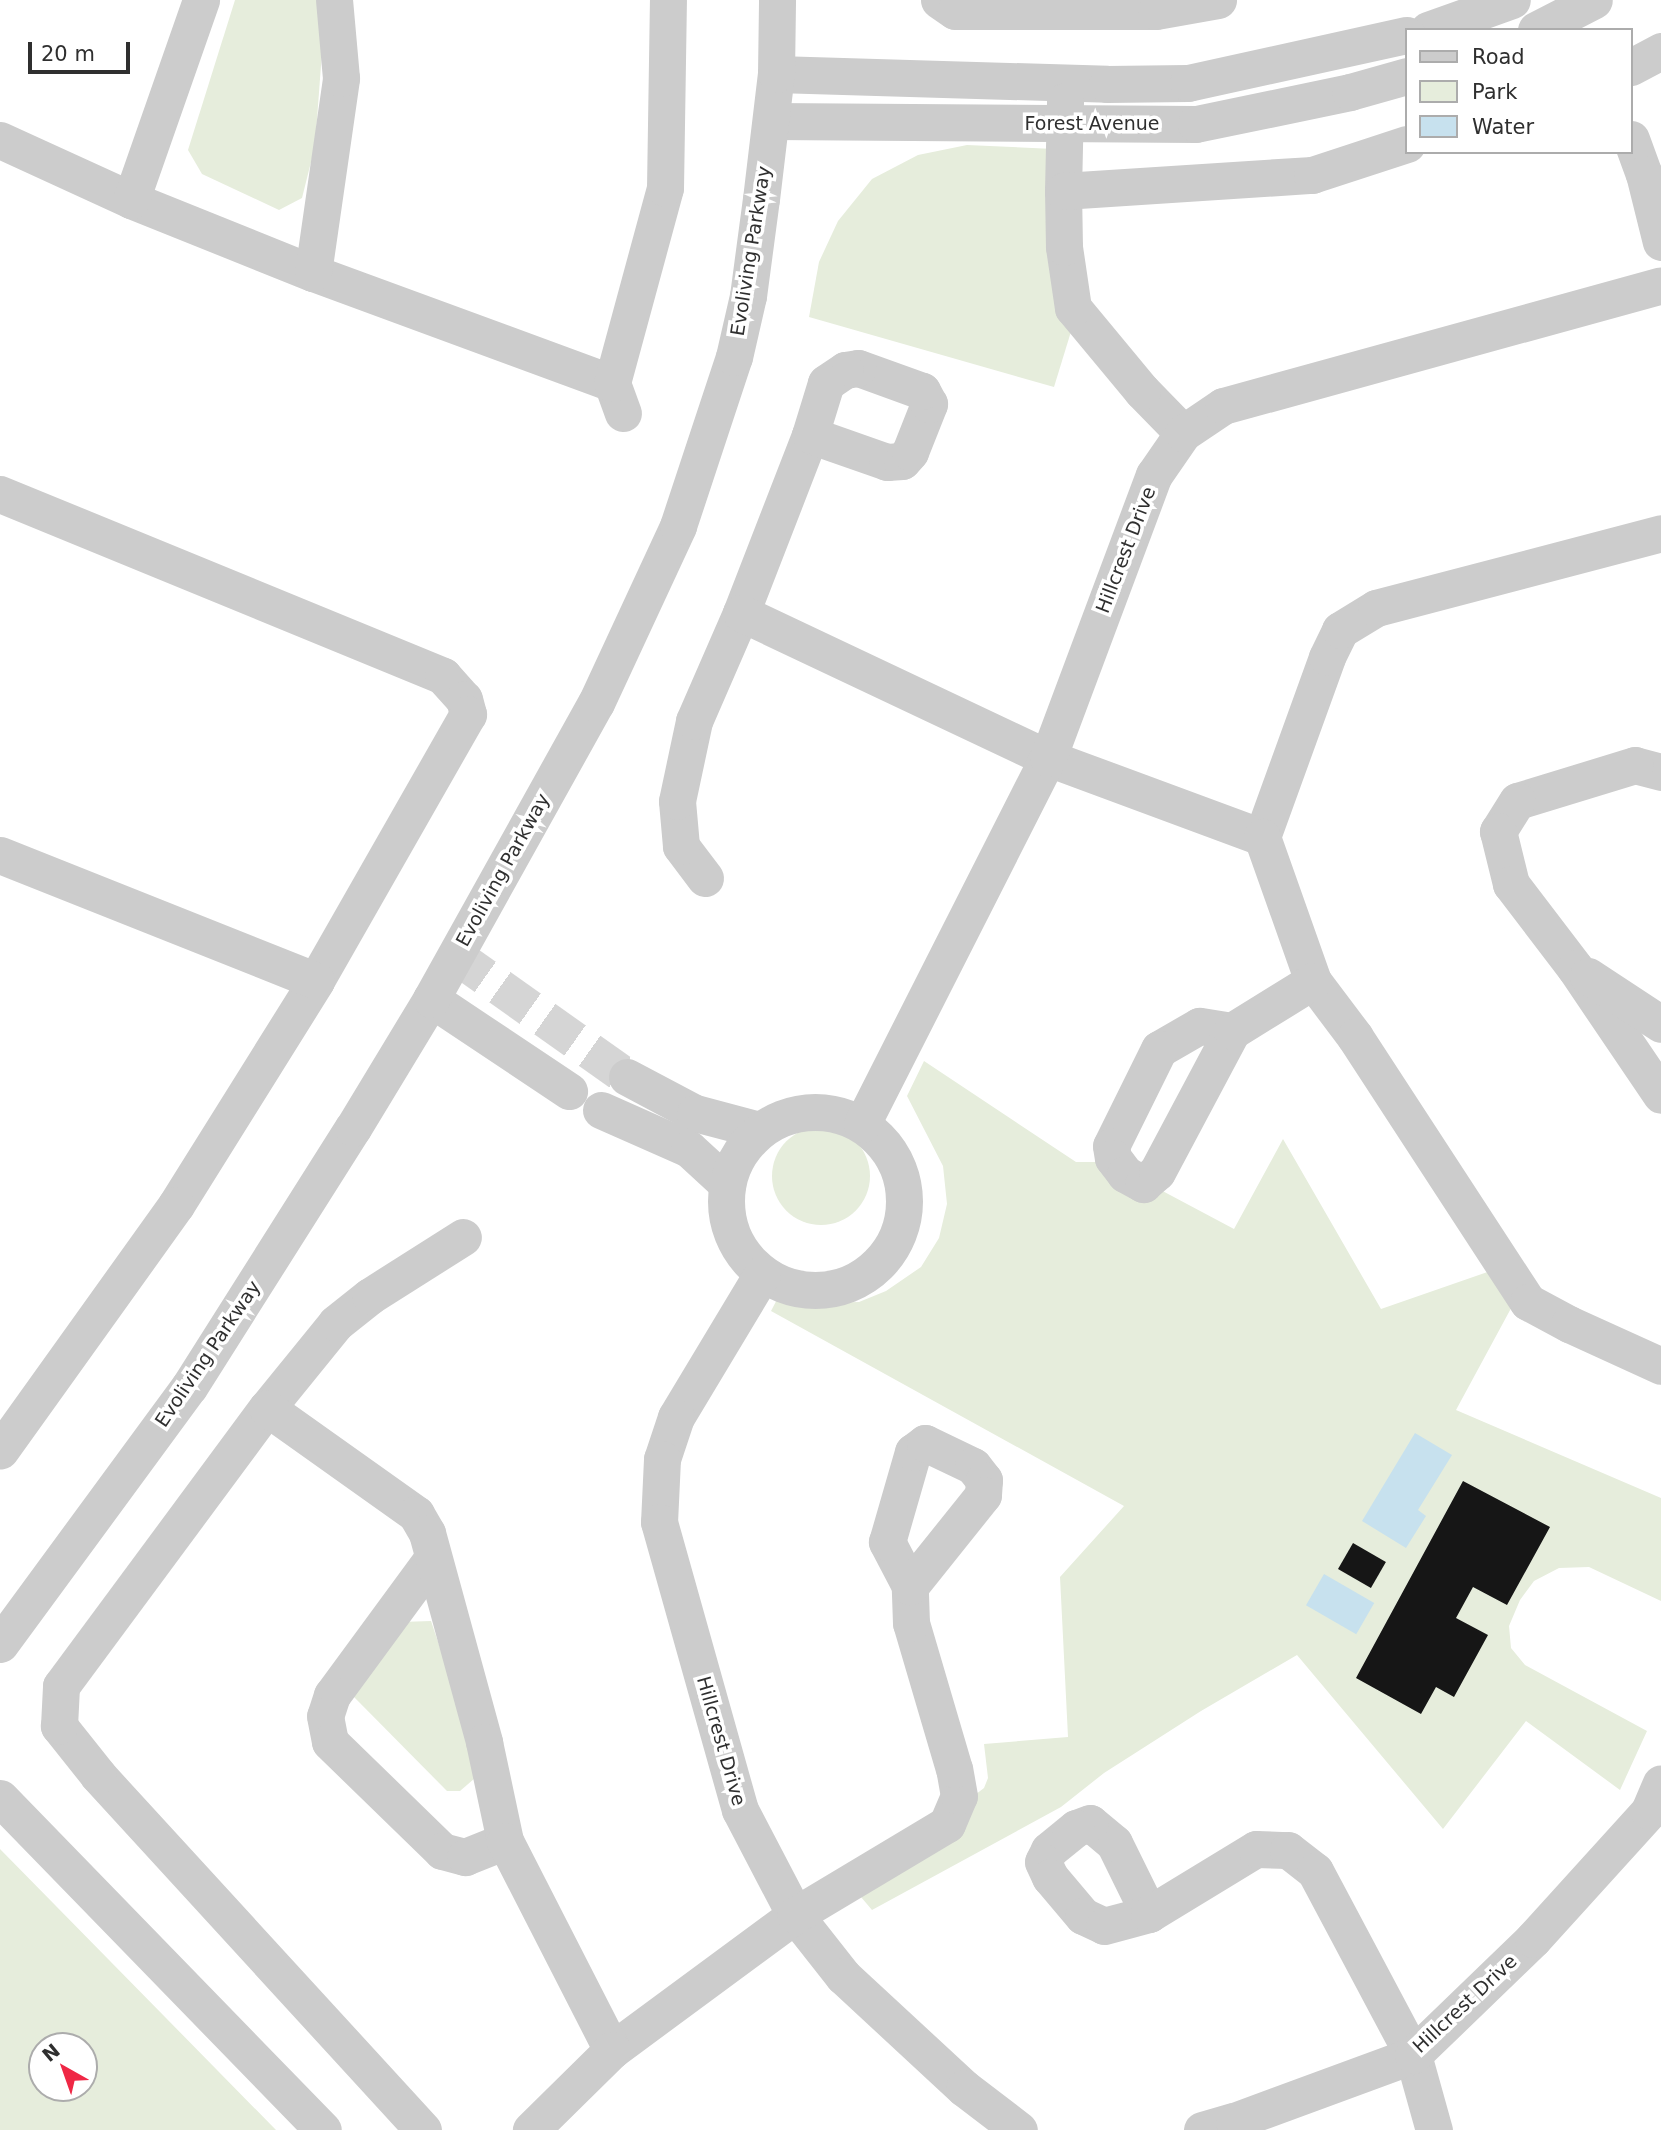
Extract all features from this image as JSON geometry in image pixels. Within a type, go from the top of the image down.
[{"type":"street","points":[[131,201],[201,0]]},
{"type":"street","points":[[313,273],[341,78],[334,0]]},
{"type":"street","points":[[0,140],[131,201],[618,398],[665,188],[668,0]]},
{"type":"street","name":"Evoliving Parkway","points":[[0,1644],[189,1387],[431,999],[596,703],[678,526],[714,422],[748,296],[776,74],[777,0]]},
{"type":"street","points":[[939,0],[955,11],[1156,11],[1218,0]]},
{"type":"street","points":[[1434,28],[1512,0]]},
{"type":"street","points":[[1540,28],[1594,0]]},
{"type":"street","name":"Forest Avenue","points":[[776,74],[1188,83],[1406,35]]},
{"type":"street","points":[[1633,66],[1661,51]]},
{"type":"street","name":"Forest Avenue","points":[[771,121],[1196,124],[1350,92],[1406,76]]},
{"type":"street","points":[[1066,82],[1064,247],[1073,308],[1142,391],[1183,433]]},
{"type":"street","points":[[1063,191],[1312,175],[1406,144]]},
{"type":"street","points":[[1633,144],[1644,174],[1661,242]]},
{"type":"street","name":"Hillcrest Drive","points":[[862,1124],[1048,758],[1154,475],[1183,433],[1223,406],[1661,285]]},
{"type":"street","points":[[705,878],[681,846],[677,801],[694,722],[741,614],[810,435]]},
{"type":"street","points":[[0,494],[443,676],[464,699],[468,714],[316,981],[176,1205],[0,1451]]},
{"type":"street","points":[[1661,533],[1376,608],[1340,630],[1327,657],[1262,837],[1313,981],[1355,1037],[1528,1302],[1661,1366]]},
{"type":"street","points":[[741,614],[1048,758],[1262,837]]},
{"type":"street","points":[[1661,772],[1635,765],[1517,801],[1498,831],[1511,884],[1576,968],[1661,1095]]},
{"type":"street","points":[[2,861],[316,981]]},
{"type":"street","points":[[1576,968],[1661,1024]]},
{"type":"street","points":[[1232,1031],[1313,981]]},
{"type":"street","points":[[431,999],[569,1091]]},
{"type":"street","points":[[627,1077],[695,1113],[759,1130]]},
{"type":"street","points":[[601,1110],[689,1149],[727,1184]]},
{"type":"street","points":[[821,1111],[842,1115],[862,1124],[879,1138],[892,1155],[901,1175],[905,1197],[903,1219],[895,1240],[883,1259],[847,1285],[826,1290],[804,1290],[782,1284],[762,1274],[736,1244],[728,1224],[727,1184],[744,1146],[759,1130],[778,1119],[799,1113],[821,1111]]},
{"type":"street","points":[[424,2130],[99,1775],[59,1726],[61,1686],[267,1408],[336,1324],[370,1296],[463,1237]]},
{"type":"street","name":"Hillcrest Drive","points":[[762,1274],[676,1417],[662,1459],[659,1522],[740,1810],[795,1915],[843,1976],[964,2088],[1019,2130]]},
{"type":"street","points":[[267,1408],[416,1514],[427,1533],[432,1559],[485,1742],[505,1841],[612,2050]]},
{"type":"street","points":[[432,1559],[332,1695],[325,1716],[330,1742],[442,1851],[465,1857],[505,1841]]},
{"type":"street","points":[[531,2130],[612,2050],[795,1915],[947,1824],[959,1796],[941,1716],[911,1623],[910,1586]]},
{"type":"street","name":"Hillcrest Drive","points":[[1202,2130],[1234,2122],[1413,2055],[1533,1939],[1649,1811],[1661,1783]]},
{"type":"street","points":[[0,1798],[324,2130]]},
{"type":"street","points":[[1149,1914],[1256,1849],[1288,1850],[1315,1871],[1413,2055],[1434,2130]]},
{"type":"green space","points":[[235,0],[318,0],[322,52],[315,146],[302,198],[279,210],[202,174],[188,150]]},
{"type":"green space","points":[[967,145],[1054,149],[1077,312],[1054,387],[809,317],[819,262],[838,221],[872,179],[918,155]]},
{"type":"green space","points":[[924,1061],[1076,1162],[1108,1162],[1234,1229],[1283,1139],[1381,1309],[1499,1268],[1522,1288],[1456,1410],[1661,1498],[1661,1601],[1589,1567],[1559,1568],[1534,1581],[1520,1600],[1509,1626],[1511,1648],[1525,1665],[1647,1731],[1620,1790],[1526,1721],[1443,1829],[1297,1655],[1201,1711],[1104,1773],[1061,1807],[872,1910],[844,1877],[950,1814],[984,1788],[988,1778],[984,1744],[1068,1737],[1060,1577],[1124,1506],[771,1311],[782,1290],[825,1303],[859,1302],[886,1291],[921,1267],[939,1238],[947,1204],[943,1166],[907,1096]]},
{"type":"green space","points":[[821,1127],[840,1130],[856,1141],[867,1157],[870,1176],[867,1195],[856,1211],[840,1222],[821,1225],[802,1222],[786,1211],[775,1195],[772,1176],[775,1157],[786,1141],[802,1130]]},
{"type":"green space","points":[[431,1621],[482,1772],[460,1791],[447,1791],[353,1696],[401,1622]]},
{"type":"green space","points":[[0,1849],[276,2130],[0,2130]]},
{"type":"water","points":[[1415,1433],[1452,1455],[1418,1510],[1426,1516],[1406,1548],[1362,1521]]},
{"type":"water","points":[[1324,1574],[1374,1603],[1356,1634],[1306,1605]]},
{"type":"building","points":[[1463,1481],[1550,1527],[1507,1605],[1473,1587],[1456,1618],[1488,1635],[1454,1697],[1436,1687],[1421,1714],[1356,1678]]},
{"type":"building","points":[[1353,1543],[1386,1562],[1371,1588],[1338,1569]]},
{"type":"tunnel","points":[[455,955],[627,1077]]}]
